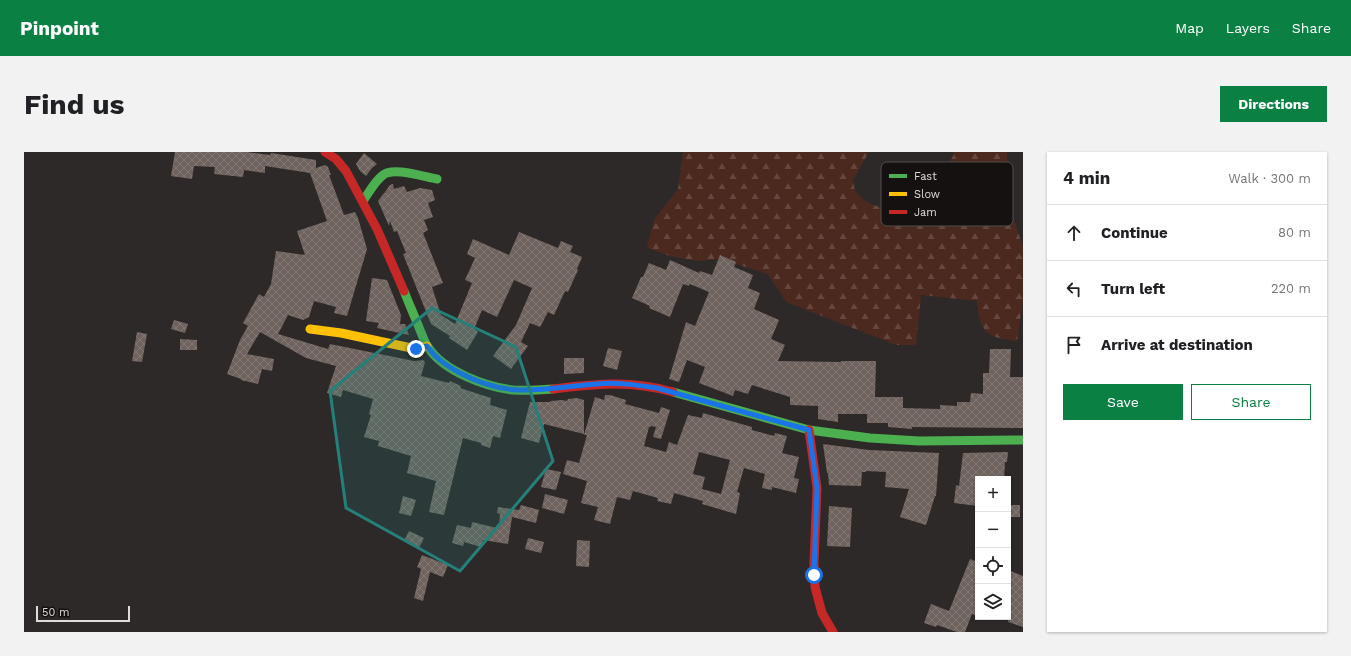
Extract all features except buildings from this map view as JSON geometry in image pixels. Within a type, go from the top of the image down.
[{"type":"main road","points":[[325,152],[338,160],[343,166],[363,201],[385,247],[427,346],[433,355],[453,369],[477,382],[508,390],[527,391],[598,384],[636,385],[657,388],[809,430],[870,438],[957,442],[1023,440]]},
{"type":"main road","points":[[363,201],[382,175],[386,172],[395,171],[437,179]]},
{"type":"main road","points":[[310,329],[341,333],[416,349],[427,346]]},
{"type":"main road","points":[[809,430],[817,488],[814,563],[815,587],[822,613],[833,632]]},
{"type":"highlighted area","points":[[432,308],[516,347],[553,461],[460,571],[346,508],[330,391]]},
{"type":"green space","points":[[683,152],[869,152],[853,180],[856,192],[860,196],[870,203],[881,207],[881,226],[1013,226],[1013,217],[1023,247],[1023,300],[1017,341],[998,338],[986,332],[980,321],[977,301],[921,295],[916,345],[896,345],[786,302],[768,274],[720,259],[697,261],[670,256],[650,249],[647,246],[655,218],[678,189]]},
{"type":"green space","points":[[953,152],[1007,152],[1007,162],[950,162],[954,154]]},
{"type":"traffic: fast","points":[[363,201],[377,181],[387,173],[400,172],[437,179]]},
{"type":"traffic: fast","points":[[404,291],[425,343],[435,356],[454,370],[478,381],[502,388],[513,390],[553,389]]},
{"type":"traffic: fast","points":[[673,392],[809,430],[870,438],[919,441],[1023,440]]},
{"type":"traffic: slow","points":[[310,329],[341,333],[416,349],[427,346]]},
{"type":"traffic: jam","points":[[325,152],[336,159],[346,171],[377,229],[404,291]]},
{"type":"traffic: jam","points":[[553,389],[627,384],[673,392]]},
{"type":"traffic: jam","points":[[809,430],[817,488],[814,563],[815,587],[822,613],[833,632]]},
{"type":"route","points":[[416,349],[427,346],[433,355],[453,369],[477,382],[492,387],[527,391],[598,384],[636,385],[657,388],[809,430],[817,488],[814,575]]}]
